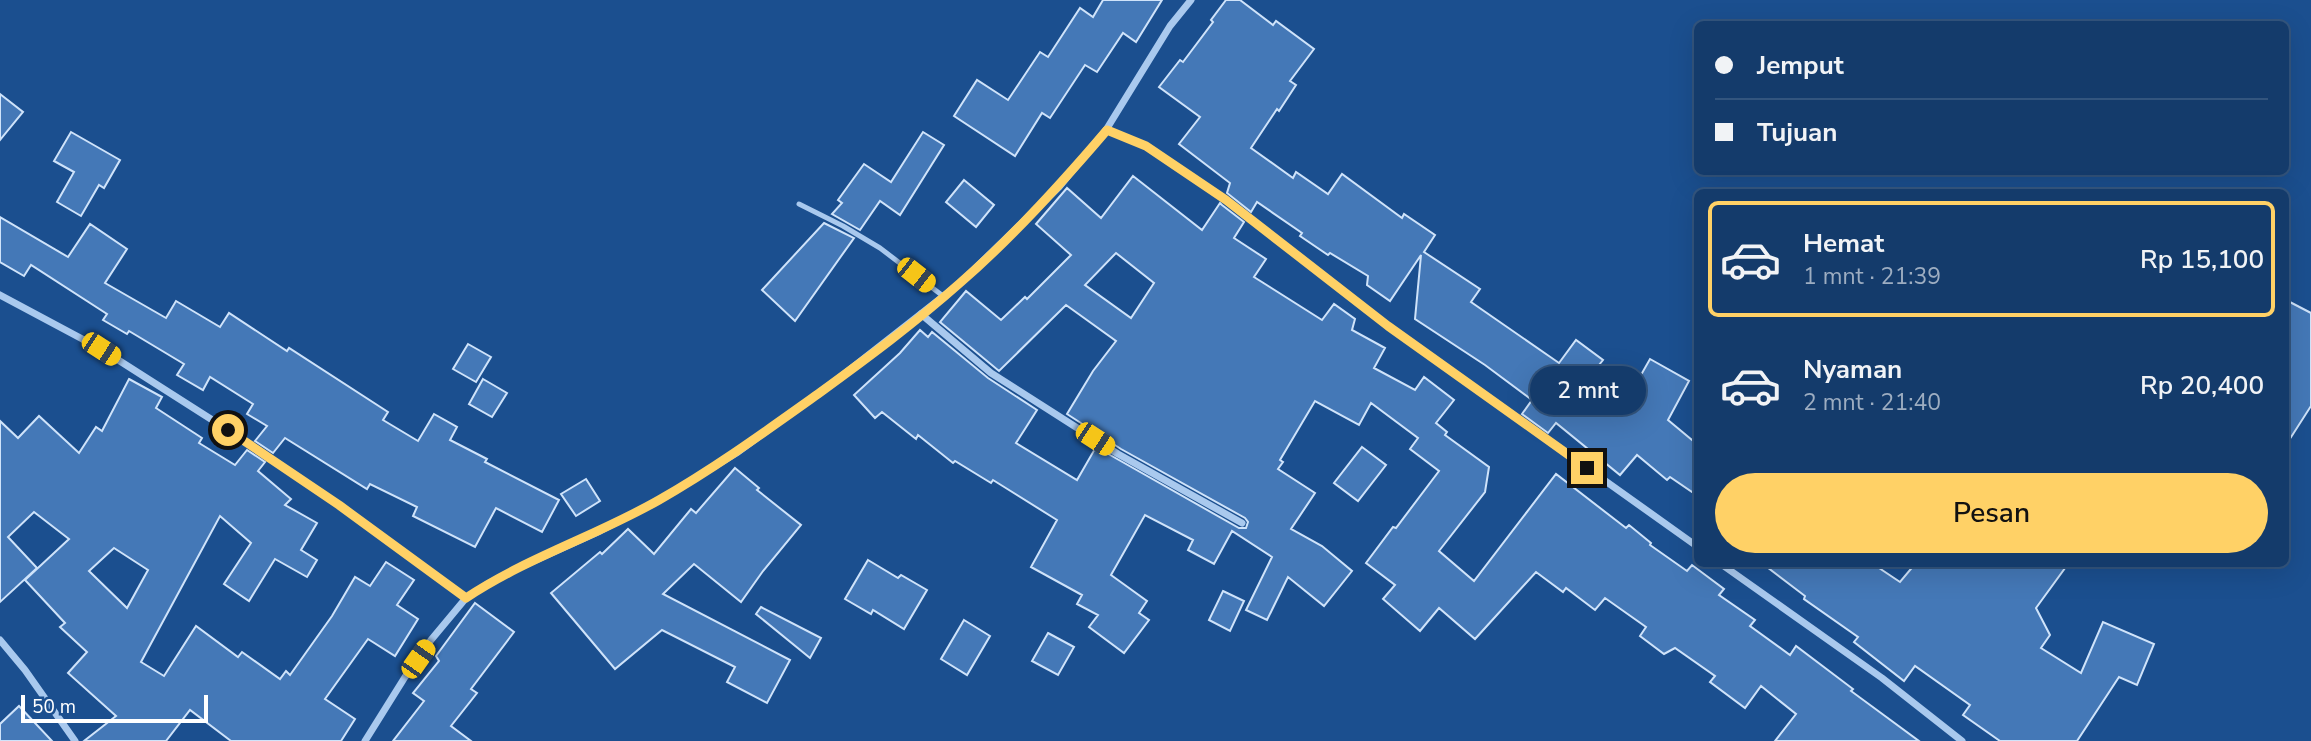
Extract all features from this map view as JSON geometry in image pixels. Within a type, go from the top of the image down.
[{"type":"street","points":[[365,741],[418,659],[466,598],[516,569],[658,501],[738,452],[921,314],[1011,236],[1059,187],[1107,130],[1170,26],[1191,0]]},
{"type":"street","points":[[1107,130],[1146,146],[1226,200],[1388,326],[1694,544]]},
{"type":"street","points":[[0,295],[101,349],[228,430],[339,505],[466,598]]},
{"type":"street","points":[[921,314],[991,373],[1118,454],[1242,523]]},
{"type":"street","points":[[1725,567],[1882,678],[1962,741]]},
{"type":"street","points":[[0,640],[25,670],[75,741]]},
{"type":"lane","points":[[799,204],[880,248],[943,296]]},
{"type":"building","points":[[1103,0],[1162,0],[1136,42],[1123,33],[1097,72],[1085,65],[1050,118],[1042,113],[1015,156],[954,116],[977,80],[1008,100],[1040,52],[1048,57],[1080,8],[1093,17]]},
{"type":"building","points":[[1226,0],[1240,0],[1273,25],[1276,21],[1314,49],[1290,81],[1296,85],[1251,148],[1293,178],[1296,172],[1328,194],[1342,174],[1402,218],[1404,214],[1435,235],[1424,252],[1480,289],[1471,302],[1559,363],[1576,340],[1603,360],[1595,370],[1629,396],[1650,359],[1689,381],[1668,420],[1694,442],[1694,493],[1670,477],[1667,480],[1637,455],[1620,475],[1556,423],[1548,433],[1522,414],[1532,400],[1415,319],[1421,255],[1390,301],[1367,285],[1368,276],[1330,253],[1328,255],[1257,202],[1251,212],[1227,193],[1230,183],[1179,144],[1200,117],[1159,87],[1180,60],[1183,62],[1213,22],[1211,20]]},
{"type":"building","points":[[0,94],[23,112],[0,140]]},
{"type":"building","points":[[71,132],[120,160],[104,188],[99,185],[81,216],[57,202],[74,172],[54,161]]},
{"type":"building","points":[[923,132],[944,145],[900,215],[880,201],[860,230],[832,214],[842,203],[838,200],[864,164],[891,182]]},
{"type":"building","points":[[1133,176],[1202,230],[1220,203],[1244,222],[1234,238],[1266,259],[1254,277],[1322,320],[1334,304],[1355,319],[1352,330],[1385,348],[1374,368],[1415,390],[1424,377],[1454,400],[1436,423],[1447,432],[1445,435],[1489,467],[1485,492],[1439,551],[1474,581],[1556,474],[1626,528],[1629,525],[1651,543],[1650,545],[1687,571],[1692,565],[1724,589],[1719,595],[1755,620],[1750,626],[1790,655],[1796,646],[1919,741],[1775,741],[1796,714],[1761,686],[1745,708],[1710,682],[1715,676],[1675,648],[1664,654],[1640,636],[1646,627],[1605,598],[1595,610],[1566,588],[1563,592],[1536,572],[1475,639],[1439,608],[1420,631],[1383,599],[1395,585],[1366,563],[1439,471],[1410,449],[1418,438],[1371,403],[1359,425],[1315,401],[1280,460],[1283,462],[1278,469],[1315,493],[1291,529],[1322,546],[1352,571],[1324,606],[1288,577],[1267,620],[1246,610],[1272,557],[1232,531],[1214,564],[1188,550],[1193,540],[1145,515],[1111,575],[1147,601],[1139,613],[1149,620],[1124,653],[1089,627],[1098,615],[1077,604],[1082,595],[1031,567],[1057,520],[993,480],[991,483],[955,461],[953,463],[918,435],[916,439],[882,412],[875,418],[854,395],[900,353],[920,330],[928,337],[932,332],[988,378],[1037,410],[1016,443],[1077,480],[1096,447],[1239,528],[1246,528],[1248,522],[1245,518],[1121,449],[1067,414],[1093,371],[1116,341],[1066,305],[999,371],[940,322],[966,291],[1001,320],[1025,297],[1027,299],[1071,255],[1036,224],[1067,188],[1101,218]],"holes":[[[1116,253],[1154,283],[1131,318],[1085,285]]]},
{"type":"building","points":[[964,180],[994,205],[976,227],[946,202]]},
{"type":"building","points":[[0,217],[68,257],[90,224],[127,249],[105,283],[166,318],[176,301],[220,327],[229,313],[388,412],[383,420],[418,441],[434,414],[457,427],[450,440],[487,459],[485,462],[559,500],[542,532],[496,508],[475,547],[413,516],[417,507],[370,484],[367,489],[285,438],[273,453],[255,441],[267,426],[247,414],[253,404],[210,377],[203,390],[177,375],[184,364],[129,331],[127,334],[103,320],[107,314],[31,265],[24,276],[0,262]]},
{"type":"building","points":[[824,223],[854,238],[795,321],[762,290]]},
{"type":"building","points":[[2289,302],[2311,313],[2311,406],[2289,440]]},
{"type":"building","points":[[468,344],[491,357],[476,382],[453,369]]},
{"type":"building","points":[[129,379],[162,397],[156,408],[202,438],[199,443],[235,465],[247,450],[265,462],[258,471],[291,499],[285,505],[317,523],[301,550],[317,560],[307,577],[275,559],[249,601],[224,584],[251,543],[220,516],[141,662],[164,676],[196,626],[238,657],[242,652],[280,679],[286,671],[290,675],[332,616],[355,577],[370,586],[386,562],[414,580],[397,605],[418,619],[395,656],[368,639],[325,699],[355,719],[341,741],[231,741],[190,710],[166,741],[84,741],[116,716],[68,673],[87,652],[60,627],[65,623],[25,580],[69,539],[34,512],[8,537],[37,568],[0,602],[0,421],[18,438],[39,416],[79,453],[96,427],[102,431]],"holes":[[[114,548],[148,570],[127,608],[89,571]]]},
{"type":"building","points":[[483,379],[507,393],[492,417],[469,404]]},
{"type":"building","points":[[1362,447],[1386,465],[1358,501],[1334,483]]},
{"type":"building","points":[[735,468],[759,488],[757,490],[801,525],[741,602],[694,564],[663,594],[790,660],[767,703],[727,682],[735,667],[662,630],[615,669],[551,593],[600,552],[602,554],[628,529],[654,554],[691,509],[696,513]]},
{"type":"building","points":[[586,479],[600,501],[576,516],[561,494]]},
{"type":"building","points":[[868,560],[898,578],[901,575],[927,590],[904,629],[873,610],[871,614],[845,599]]},
{"type":"building","points":[[1767,567],[1878,567],[1900,582],[1912,567],[2066,567],[2036,608],[2050,635],[2041,648],[2081,673],[2103,622],[2154,644],[2137,685],[2119,677],[2077,741],[2000,741],[1963,715],[1970,705],[1915,666],[1904,681],[1854,642],[1858,637],[1804,599],[1805,596]]},
{"type":"building","points":[[1223,591],[1244,601],[1230,631],[1209,620]]},
{"type":"building","points":[[475,603],[514,632],[471,689],[477,693],[451,726],[471,741],[393,741],[424,701],[413,693],[439,661],[436,656]]},
{"type":"building","points":[[761,607],[821,638],[810,658],[756,614]]},
{"type":"building","points":[[964,620],[990,636],[967,675],[941,659]]},
{"type":"building","points":[[1048,633],[1074,647],[1058,675],[1032,661]]},
{"type":"building","points":[[19,706],[52,741],[0,741],[0,724]]},
{"type":"route","points":[[228,430],[339,505],[466,598],[516,569],[658,501],[738,452],[839,378],[959,284],[1059,187],[1107,130],[1146,146],[1226,200],[1388,326],[1587,468]]}]
